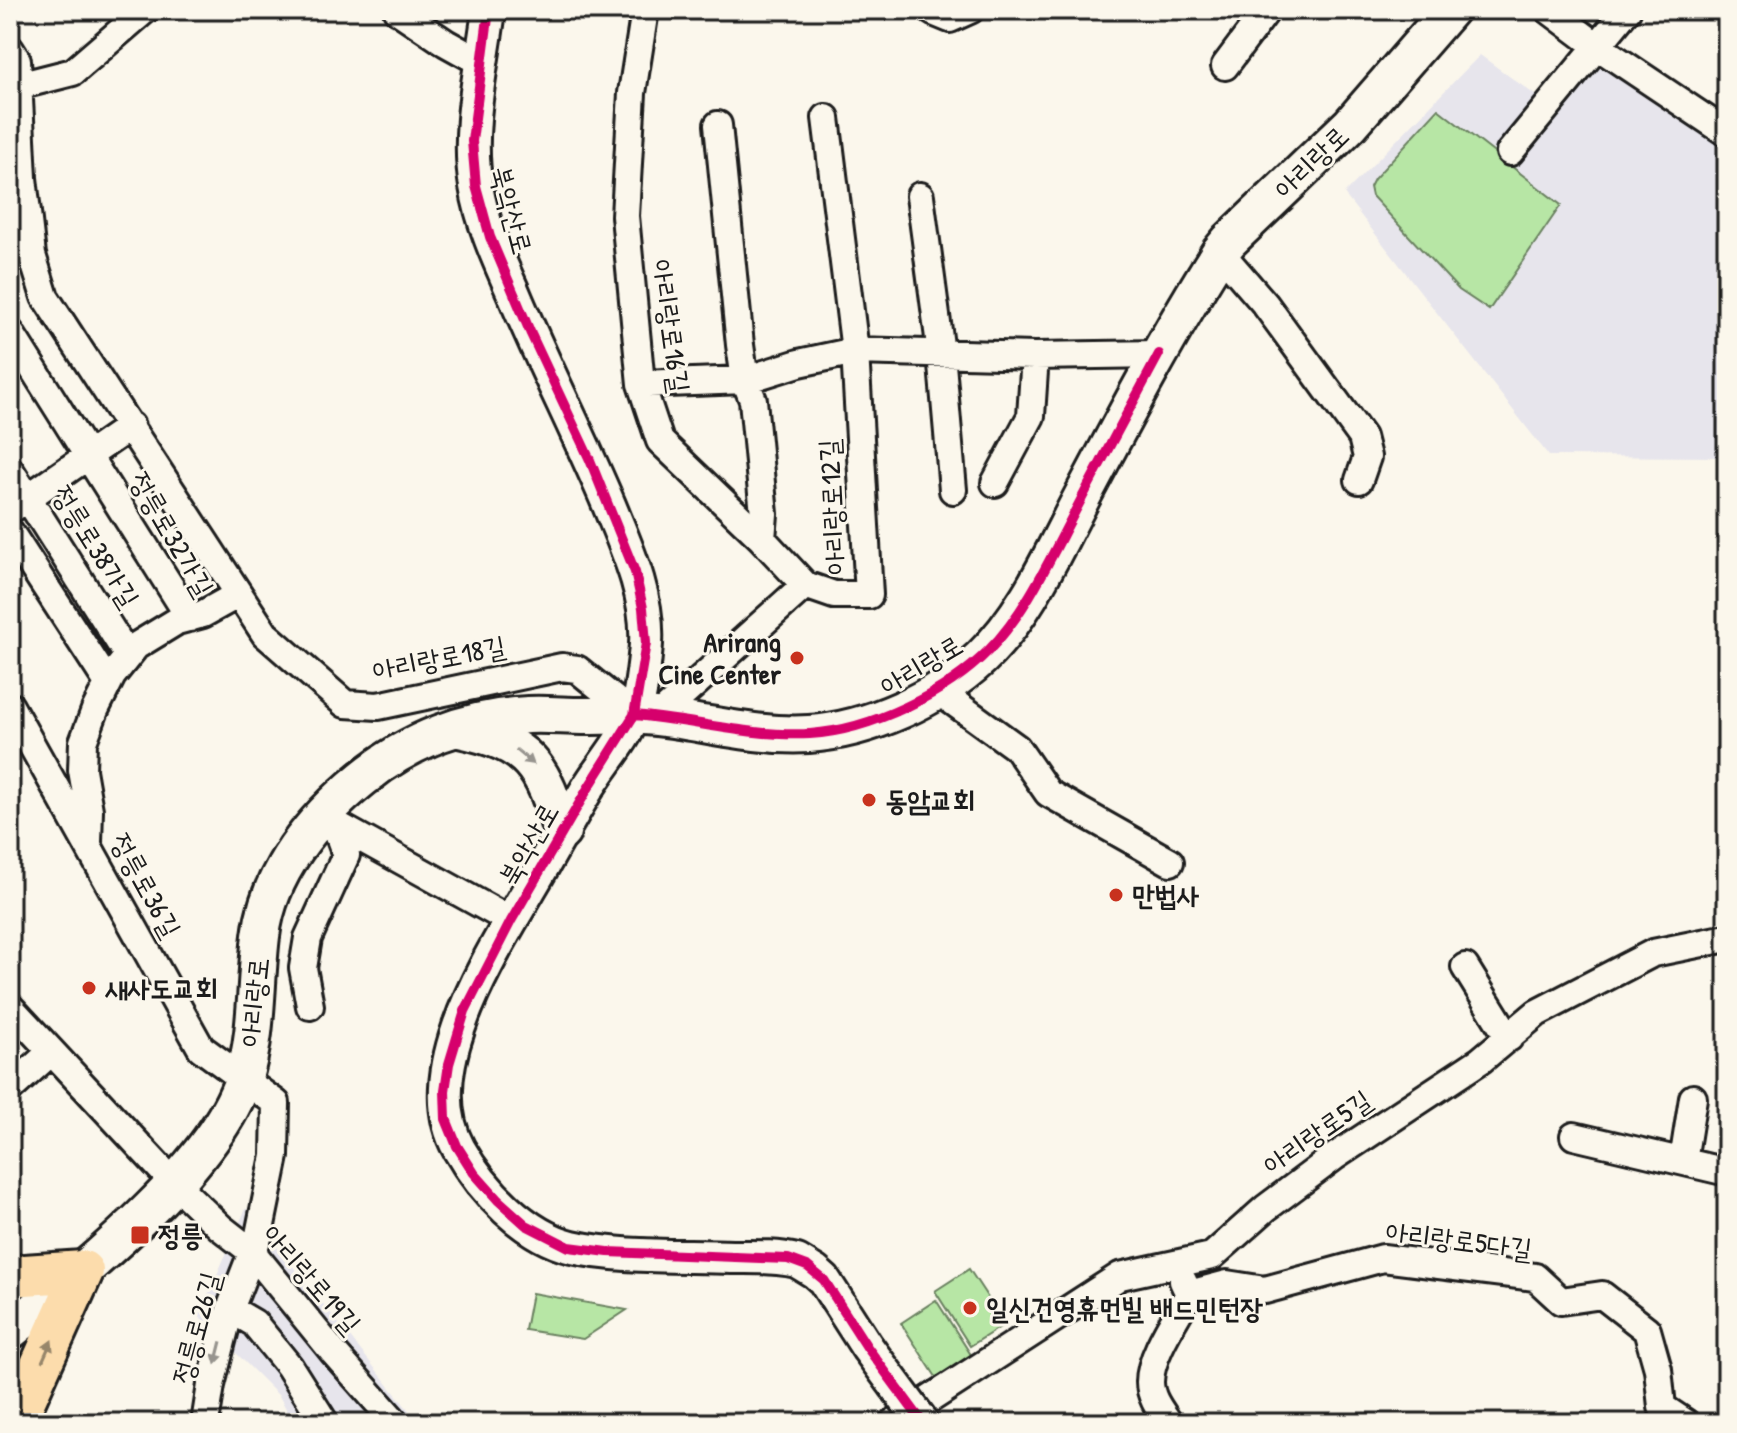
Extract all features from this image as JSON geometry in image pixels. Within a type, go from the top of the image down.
[{"type":"main road","name":"아리랑로","points":[[10,1331],[83,1271],[174,1183],[220,1124],[242,1081],[254,1028],[264,919],[286,866],[321,816],[384,763],[413,746],[478,721],[532,715],[646,716],[770,733],[812,734],[871,720],[899,710],[937,690],[976,662],[1014,619],[1159,354],[1220,252],[1350,125],[1450,10]]},
{"type":"main road","points":[[454,728],[507,743],[533,762],[549,789],[562,832]]},
{"type":"main road","points":[[10,1276],[83,1271],[22,1407],[19,1423]]},
{"type":"street","points":[[18,86],[73,72],[145,10]]},
{"type":"street","points":[[397,10],[482,63]]},
{"type":"street","name":"북악산로","points":[[489,10],[472,141],[476,186],[490,237],[590,460],[635,572],[646,643],[646,716],[562,832],[511,921],[465,1011],[449,1064],[445,1091],[446,1119],[457,1146],[474,1173],[498,1200],[526,1225],[569,1247],[608,1252],[797,1261],[807,1266],[824,1280],[867,1347],[923,1423]]},
{"type":"street","name":"아리랑로16길","points":[[645,10],[632,93],[625,216],[641,384],[660,441],[805,585]]},
{"type":"street","points":[[933,10],[950,19],[970,10]]},
{"type":"street","points":[[1225,66],[1267,10]]},
{"type":"street","points":[[1549,10],[1727,133]]},
{"type":"street","points":[[1510,152],[1627,10]]},
{"type":"street","name":"아리랑로18길","points":[[10,49],[17,60],[23,178],[21,254],[45,297],[265,634],[345,704],[378,706],[562,667],[577,669],[646,716]]},
{"type":"street","name":"아리랑로12길","points":[[805,585],[834,595],[869,595],[855,351],[826,118]]},
{"type":"street","points":[[718,125],[745,380],[753,400],[764,514],[762,539]]},
{"type":"street","points":[[920,196],[941,353],[953,490]]},
{"type":"street","points":[[10,239],[21,254]]},
{"type":"street","points":[[1220,252],[1265,304],[1362,437],[1367,457],[1359,480]]},
{"type":"street","name":"정릉로32가길","points":[[10,332],[190,618],[177,621],[146,640],[128,656],[108,683],[95,710],[83,742],[82,770],[89,810],[88,846]]},
{"type":"street","points":[[641,384],[745,380],[799,363],[855,351],[1035,356],[1159,354]]},
{"type":"street","points":[[995,483],[1031,416],[1035,356]]},
{"type":"street","points":[[19,504],[131,426]]},
{"type":"street","name":"정릉로38가길","points":[[10,470],[19,504],[128,656]]},
{"type":"street","points":[[10,532],[108,683]]},
{"type":"street","points":[[646,716],[805,585]]},
{"type":"street","points":[[190,618],[239,594]]},
{"type":"street","points":[[937,690],[1017,748],[1048,793],[1170,862]]},
{"type":"street","name":"정릉로36길","points":[[10,706],[201,1048],[242,1081]]},
{"type":"street","name":"북악산로","points":[[321,816],[511,921]]},
{"type":"street","name":"아리랑로","points":[[310,1006],[303,968],[308,938],[346,855],[339,836],[321,816]]},
{"type":"street","name":"아리랑로5길","points":[[893,1423],[1120,1276],[1212,1256],[1266,1208],[1334,1157],[1481,1060],[1537,1013],[1653,953],[1727,938]]},
{"type":"street","points":[[1465,967],[1509,1038]]},
{"type":"street","points":[[10,1007],[174,1183]]},
{"type":"street","points":[[10,1089],[51,1052]]},
{"type":"street","name":"정릉로26길","points":[[205,1423],[230,1309],[259,1235],[275,1156],[276,1103],[242,1081]]},
{"type":"street","points":[[1683,1161],[1693,1098]]},
{"type":"street","points":[[1574,1136],[1727,1172]]},
{"type":"street","name":"아리랑로19길","points":[[174,1183],[220,1227],[252,1252],[396,1423]]},
{"type":"street","name":"아리랑로5다길","points":[[1189,1294],[1227,1284],[1265,1290],[1383,1258],[1535,1277],[1561,1301],[1602,1295],[1647,1330],[1658,1369],[1662,1407],[1686,1423]]},
{"type":"street","points":[[1169,1423],[1155,1402],[1150,1382],[1159,1350],[1189,1294],[1176,1265]]},
{"type":"street","points":[[230,1309],[254,1323],[289,1366],[325,1423]]},
{"type":"shaded area","points":[[1480,55],[1560,113],[1602,61],[1727,146],[1727,317],[1720,327],[1727,347],[1727,457],[1549,456],[1344,194]]},
{"type":"shaded area","points":[[246,1208],[419,1423],[294,1423],[279,1396],[199,1316]]},
{"type":"green space","points":[[1438,109],[1561,205],[1489,310],[1459,290],[1372,196],[1370,187],[1374,179]]},
{"type":"green space","name":"일신건영휴먼빌 배드민턴장","points":[[969,1269],[1005,1324],[970,1346],[935,1291]]},
{"type":"green space","points":[[532,1293],[627,1310],[583,1339],[525,1330]]},
{"type":"green space","points":[[936,1300],[973,1358],[938,1380],[901,1323]]},
{"type":"cycle path","points":[[489,10],[472,141],[476,186],[490,237],[590,460],[635,572],[646,643],[634,715],[511,921],[465,1011],[449,1064],[445,1091],[446,1119],[457,1146],[474,1173],[498,1200],[526,1225],[569,1247],[608,1252],[788,1259],[807,1266],[824,1280],[867,1347],[923,1423]]},
{"type":"cycle path","points":[[634,715],[744,731],[810,734],[882,717],[907,707],[952,681],[989,650],[1024,605],[1159,354]]},
{"type":"place","name":"Arirang Cine Center","points":[[797,658]]},
{"type":"place","name":"동암교회","points":[[869,800]]},
{"type":"place","name":"만법사","points":[[1116,895]]},
{"type":"place","name":"새사도교회","points":[[89,988]]},
{"type":"place","name":"정릉","points":[[140,1235]]},
{"type":"place","name":"일신건영휴먼빌 배드민턴장","points":[[970,1308]]}]
